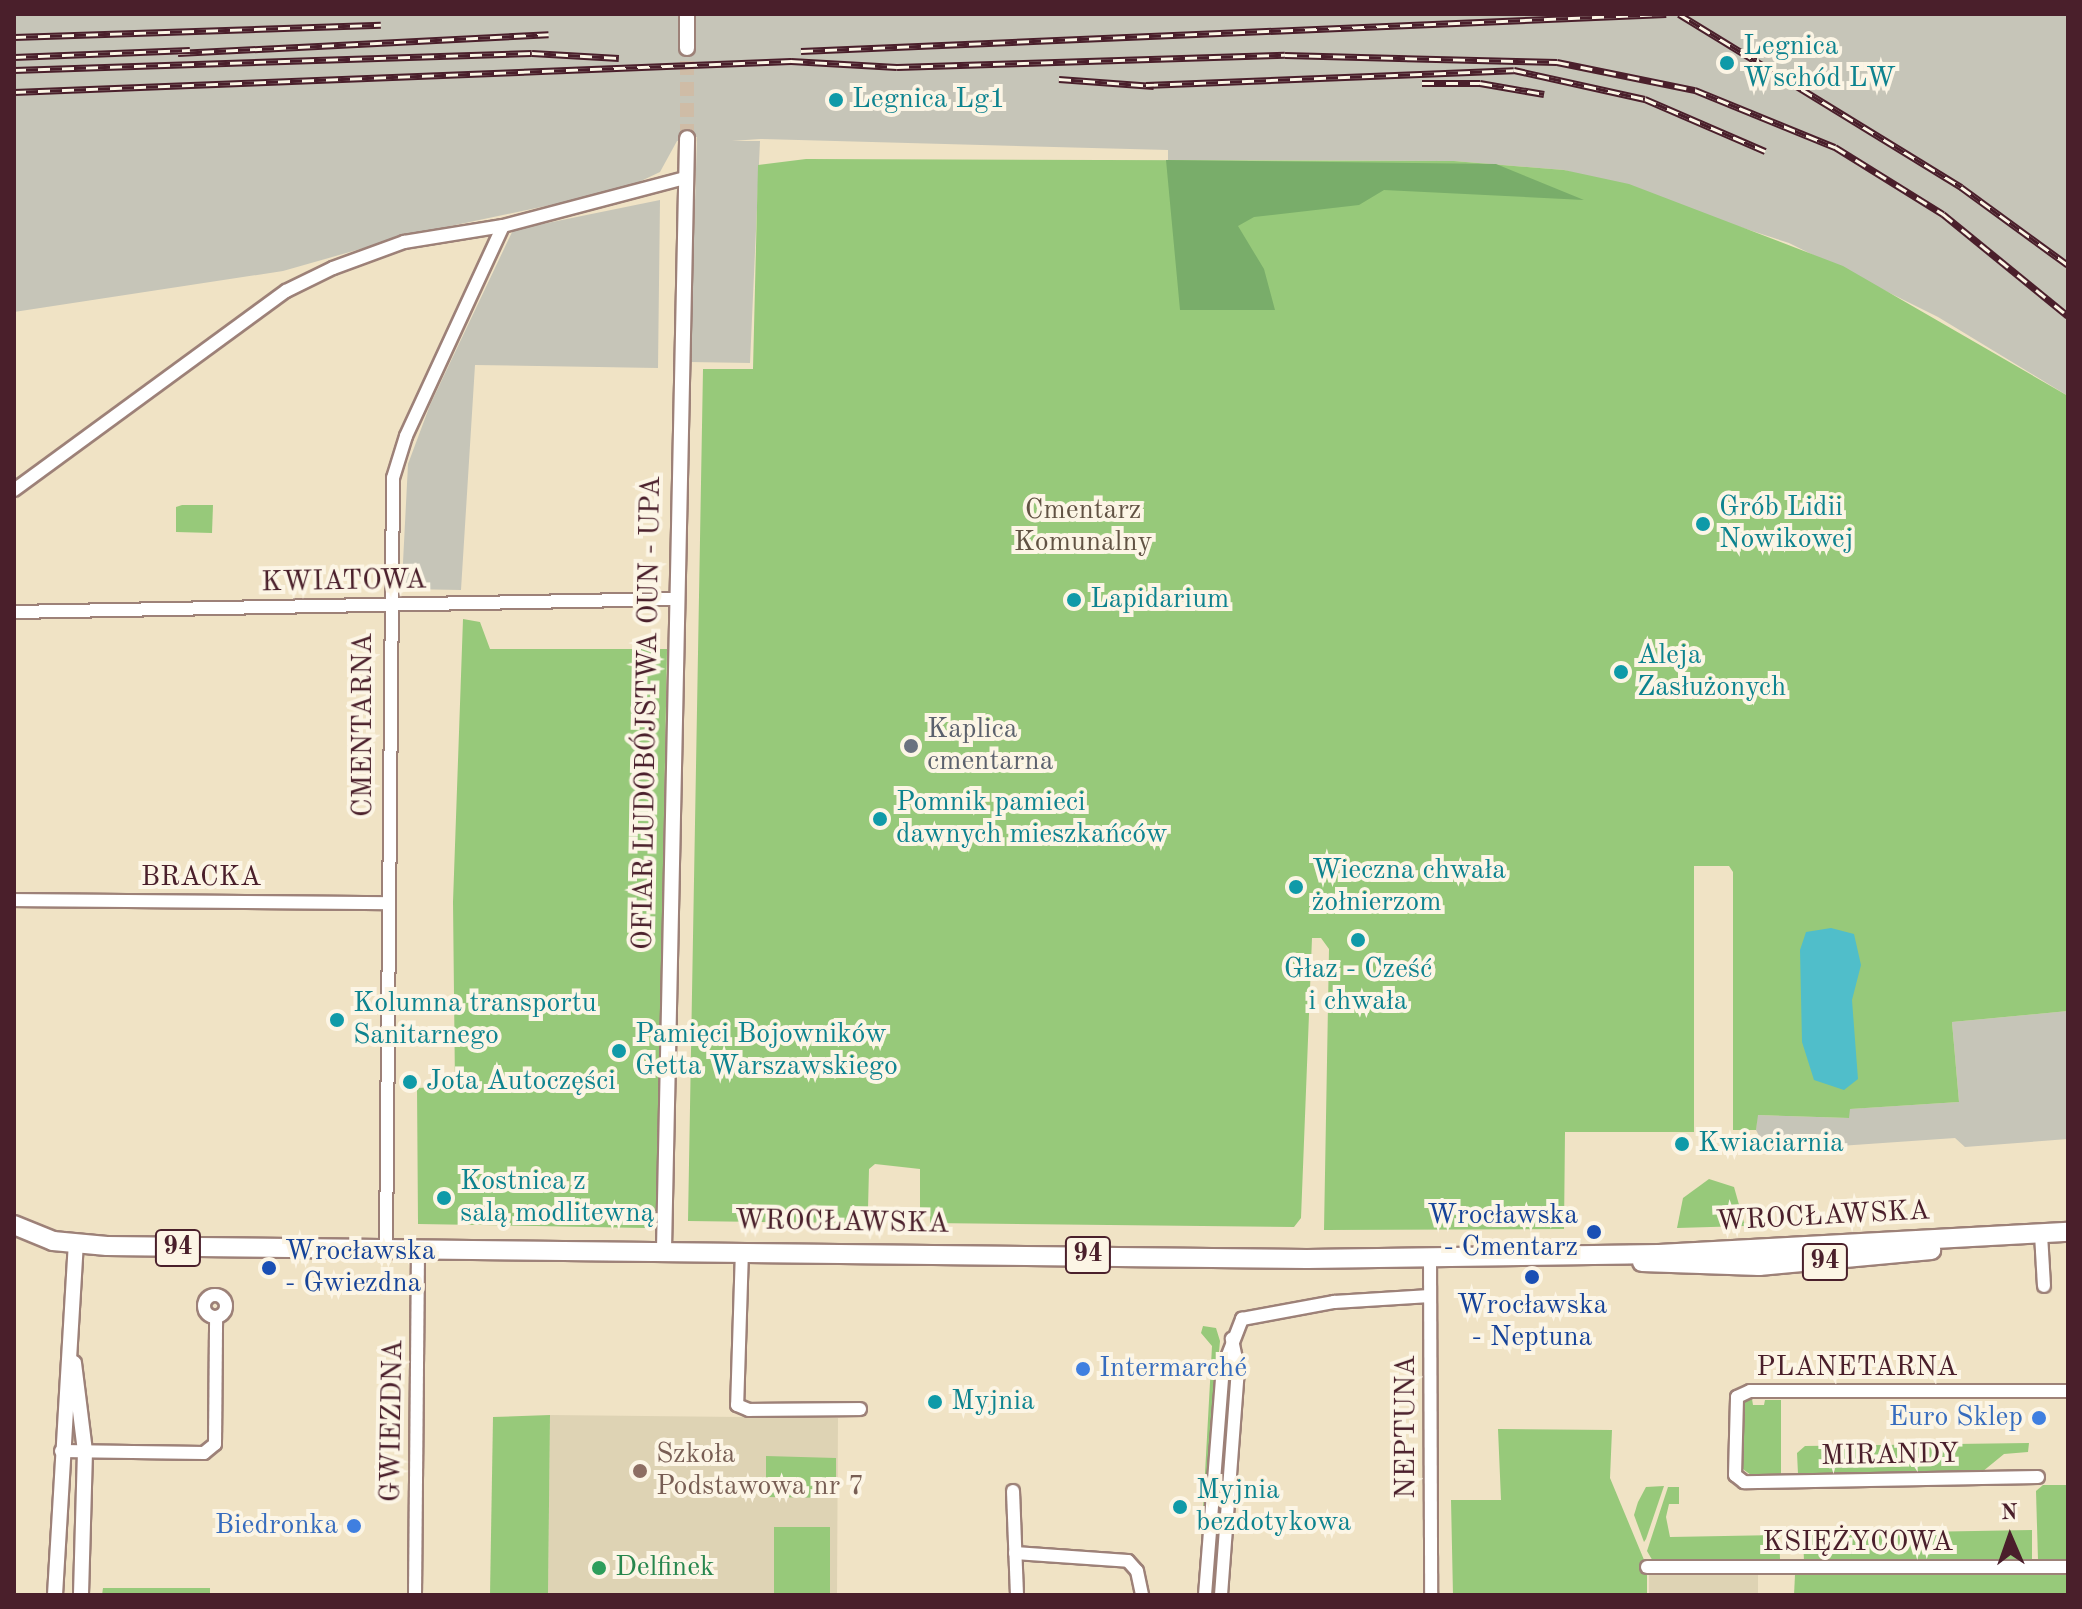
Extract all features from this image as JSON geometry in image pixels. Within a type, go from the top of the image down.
[{"type":"main road","name":"94","points":[[14,1225],[31,1234],[76,1245]]},
{"type":"main road","name":"WROCŁAWSKA","points":[[76,1245],[1430,1258],[1608,1256],[2068,1232]]},
{"type":"street","points":[[687,14],[687,48]]},
{"type":"street","name":"OFIAR LUDOBÓJSTWA OUN - UPA","points":[[664,1249],[687,138]]},
{"type":"street","points":[[14,490],[286,291],[404,242],[503,226],[685,178]]},
{"type":"street","name":"CMENTARNA","points":[[386,1249],[389,605],[396,461],[503,226]]},
{"type":"street","name":"KWIATOWA","points":[[14,612],[676,599]]},
{"type":"street","name":"BRACKA","points":[[14,900],[388,903]]},
{"type":"street","points":[[2041,1234],[2044,1286]]},
{"type":"street","points":[[55,1595],[61,1451],[72,1351],[76,1245]]},
{"type":"street","name":"GWIEZDNA","points":[[415,1595],[418,1248]]},
{"type":"street","points":[[742,1250],[735,1401],[742,1409],[860,1409]]},
{"type":"street","name":"NEPTUNA","points":[[1430,1258],[1431,1595]]},
{"type":"street","points":[[1205,1595],[1216,1433],[1231,1336],[1242,1319],[1264,1313],[1430,1296]]},
{"type":"street","points":[[61,1451],[204,1453],[215,1444],[216,1317]]},
{"type":"street","points":[[1221,1595],[1238,1368],[1231,1336]]},
{"type":"street","points":[[72,1351],[85,1451],[81,1595]]},
{"type":"street","name":"PLANETARNA","points":[[1744,1482],[1735,1475],[1735,1415],[1741,1392],[2068,1391]]},
{"type":"street","name":"MIRANDY","points":[[1744,1482],[2038,1477]]},
{"type":"street","points":[[1013,1491],[1017,1595]]},
{"type":"street","points":[[1015,1553],[1128,1561],[1137,1571],[1143,1594]]},
{"type":"street","name":"KSIĘŻYCOWA","points":[[1647,1567],[2068,1567]]},
{"type":"shaded area","points":[[14,14],[2068,14],[2068,396],[1938,317],[1789,243],[1564,170],[1454,161],[1168,160],[1168,150],[760,139],[732,141],[760,141],[750,363],[690,362],[697,137],[677,141],[660,172],[622,190],[413,234],[283,271],[14,312]]},
{"type":"shaded area","points":[[660,200],[658,368],[475,365],[461,590],[407,589],[402,582],[408,464],[430,405],[513,230]]},
{"type":"shaded area","points":[[2068,1011],[2068,1139],[1965,1147],[1955,1138],[1767,1151],[1756,1130],[1757,1115],[1848,1118],[1849,1109],[1959,1102],[1952,1022]]},
{"type":"shaded area","points":[[550,1415],[838,1418],[837,1595],[548,1595]]},
{"type":"shaded area","points":[[1649,1573],[1758,1573],[1758,1593],[1782,1595],[1649,1595]]},
{"type":"green space","name":"Cmentarz Komunalny","points":[[806,159],[1454,161],[1564,170],[1629,184],[1843,266],[2068,396],[2068,1011],[1952,1022],[1959,1102],[1850,1109],[1849,1118],[1758,1115],[1756,1130],[1733,1130],[1733,872],[1729,866],[1694,866],[1694,1132],[1565,1132],[1564,1229],[1324,1230],[1329,949],[1321,938],[1312,938],[1301,1218],[1294,1227],[930,1223],[930,1210],[920,1210],[920,1169],[875,1164],[869,1169],[868,1209],[857,1210],[857,1223],[688,1221],[703,369],[753,369],[758,165]]},
{"type":"green space","points":[[1166,160],[1496,164],[1584,200],[1384,190],[1359,205],[1254,217],[1238,226],[1264,269],[1275,310],[1180,310]]},
{"type":"green space","points":[[213,505],[212,533],[176,532],[176,507]]},
{"type":"green space","points":[[463,619],[480,622],[490,649],[667,649],[657,1211],[647,1211],[645,1228],[418,1224],[417,1088],[455,1086],[453,902]]},
{"type":"green space","points":[[1709,1179],[1734,1187],[1745,1226],[1677,1228],[1683,1198]]},
{"type":"green space","points":[[1203,1326],[1216,1328],[1220,1341],[1201,1546],[1212,1346],[1201,1333]]},
{"type":"green space","points":[[1752,1399],[1753,1405],[1764,1405],[1765,1400],[1781,1400],[1781,1475],[1751,1475],[1740,1467],[1742,1401]]},
{"type":"green space","points":[[550,1415],[548,1595],[490,1595],[493,1417]]},
{"type":"green space","points":[[1498,1429],[1612,1430],[1610,1478],[1647,1567],[1647,1595],[1453,1595],[1451,1500],[1501,1500]]},
{"type":"green space","points":[[2029,1443],[2028,1452],[2004,1454],[1982,1472],[1798,1474],[1797,1453],[1805,1446]]},
{"type":"green space","points":[[766,1456],[836,1458],[836,1498],[766,1497]]},
{"type":"green space","points":[[2043,1485],[2068,1485],[2068,1561],[2038,1560],[2036,1491]]},
{"type":"green space","points":[[1664,1486],[1644,1542],[1634,1515],[1638,1502],[1646,1487]]},
{"type":"green space","points":[[1668,1487],[1679,1487],[1679,1504],[1669,1504],[1666,1517],[1670,1537],[1779,1535],[1780,1559],[1654,1563],[1647,1551]]},
{"type":"green space","points":[[774,1527],[830,1527],[830,1595],[774,1595]]},
{"type":"green space","points":[[2032,1530],[2032,1564],[1804,1562],[1803,1534]]},
{"type":"green space","points":[[1795,1575],[2068,1575],[2068,1595],[1794,1595]]},
{"type":"green space","points":[[103,1588],[210,1588],[210,1595],[102,1595]]},
{"type":"water","points":[[1831,928],[1854,934],[1861,965],[1852,1000],[1858,1079],[1844,1090],[1814,1080],[1802,1042],[1800,950],[1806,932]]},
{"type":"tunnel","points":[[687,48],[687,138]]},
{"type":"railway","points":[[801,51],[1666,14]]},
{"type":"railway","points":[[1679,14],[1961,187],[2068,265]]},
{"type":"railway","points":[[14,37],[381,25]]},
{"type":"railway","points":[[178,53],[549,34]]},
{"type":"railway","points":[[14,57],[190,50]]},
{"type":"railway","points":[[14,70],[532,53],[619,58]]},
{"type":"railway","points":[[14,92],[791,61],[897,67],[1285,55],[1557,62],[1695,90],[1835,147],[1943,214],[2068,316]]},
{"type":"railway","points":[[1146,85],[1514,70],[1645,99],[1765,151]]},
{"type":"railway","points":[[1059,79],[1154,86]]},
{"type":"railway","points":[[1422,83],[1480,83],[1544,94]]},
{"type":"place","name":"Legnica Wschód LW","points":[[1727,63]]},
{"type":"place","name":"Legnica Lg1","points":[[836,100]]},
{"type":"place","name":"Grób Lidii Nowikowej","points":[[1703,524]]},
{"type":"place","name":"Lapidarium","points":[[1074,600]]},
{"type":"place","name":"Aleja Zasłużonych","points":[[1621,672]]},
{"type":"place","name":"Kaplica cmentarna","points":[[911,746]]},
{"type":"place","name":"Pomnik pamieci dawnych mieszkańców","points":[[880,819]]},
{"type":"place","name":"Wieczna chwała żołnierzom","points":[[1296,887]]},
{"type":"place","name":"Głaz - Cześć i chwała","points":[[1358,940]]},
{"type":"place","name":"Kolumna transportu Sanitarnego","points":[[337,1020]]},
{"type":"place","name":"Pamięci Bojowników Getta Warszawskiego","points":[[619,1051]]},
{"type":"place","name":"Jota Autoczęści","points":[[410,1082]]},
{"type":"place","name":"Kwiaciarnia","points":[[1682,1144]]},
{"type":"place","name":"Kostnica z salą modlitewną","points":[[444,1198]]},
{"type":"place","name":"Wrocławska - Cmentarz","points":[[1594,1232]]},
{"type":"place","name":"Wrocławska - Gwiezdna","points":[[269,1268]]},
{"type":"place","name":"Wrocławska - Neptuna","points":[[1532,1277]]},
{"type":"place","name":"Intermarché","points":[[1083,1369]]},
{"type":"place","name":"Myjnia","points":[[935,1402]]},
{"type":"place","name":"Euro Sklep","points":[[2039,1418]]},
{"type":"place","name":"Szkoła Podstawowa nr 7","points":[[640,1471]]},
{"type":"place","name":"Myjnia bezdotykowa","points":[[1180,1507]]},
{"type":"place","name":"Biedronka","points":[[354,1526]]},
{"type":"place","name":"Delfinek","points":[[599,1568]]}]
